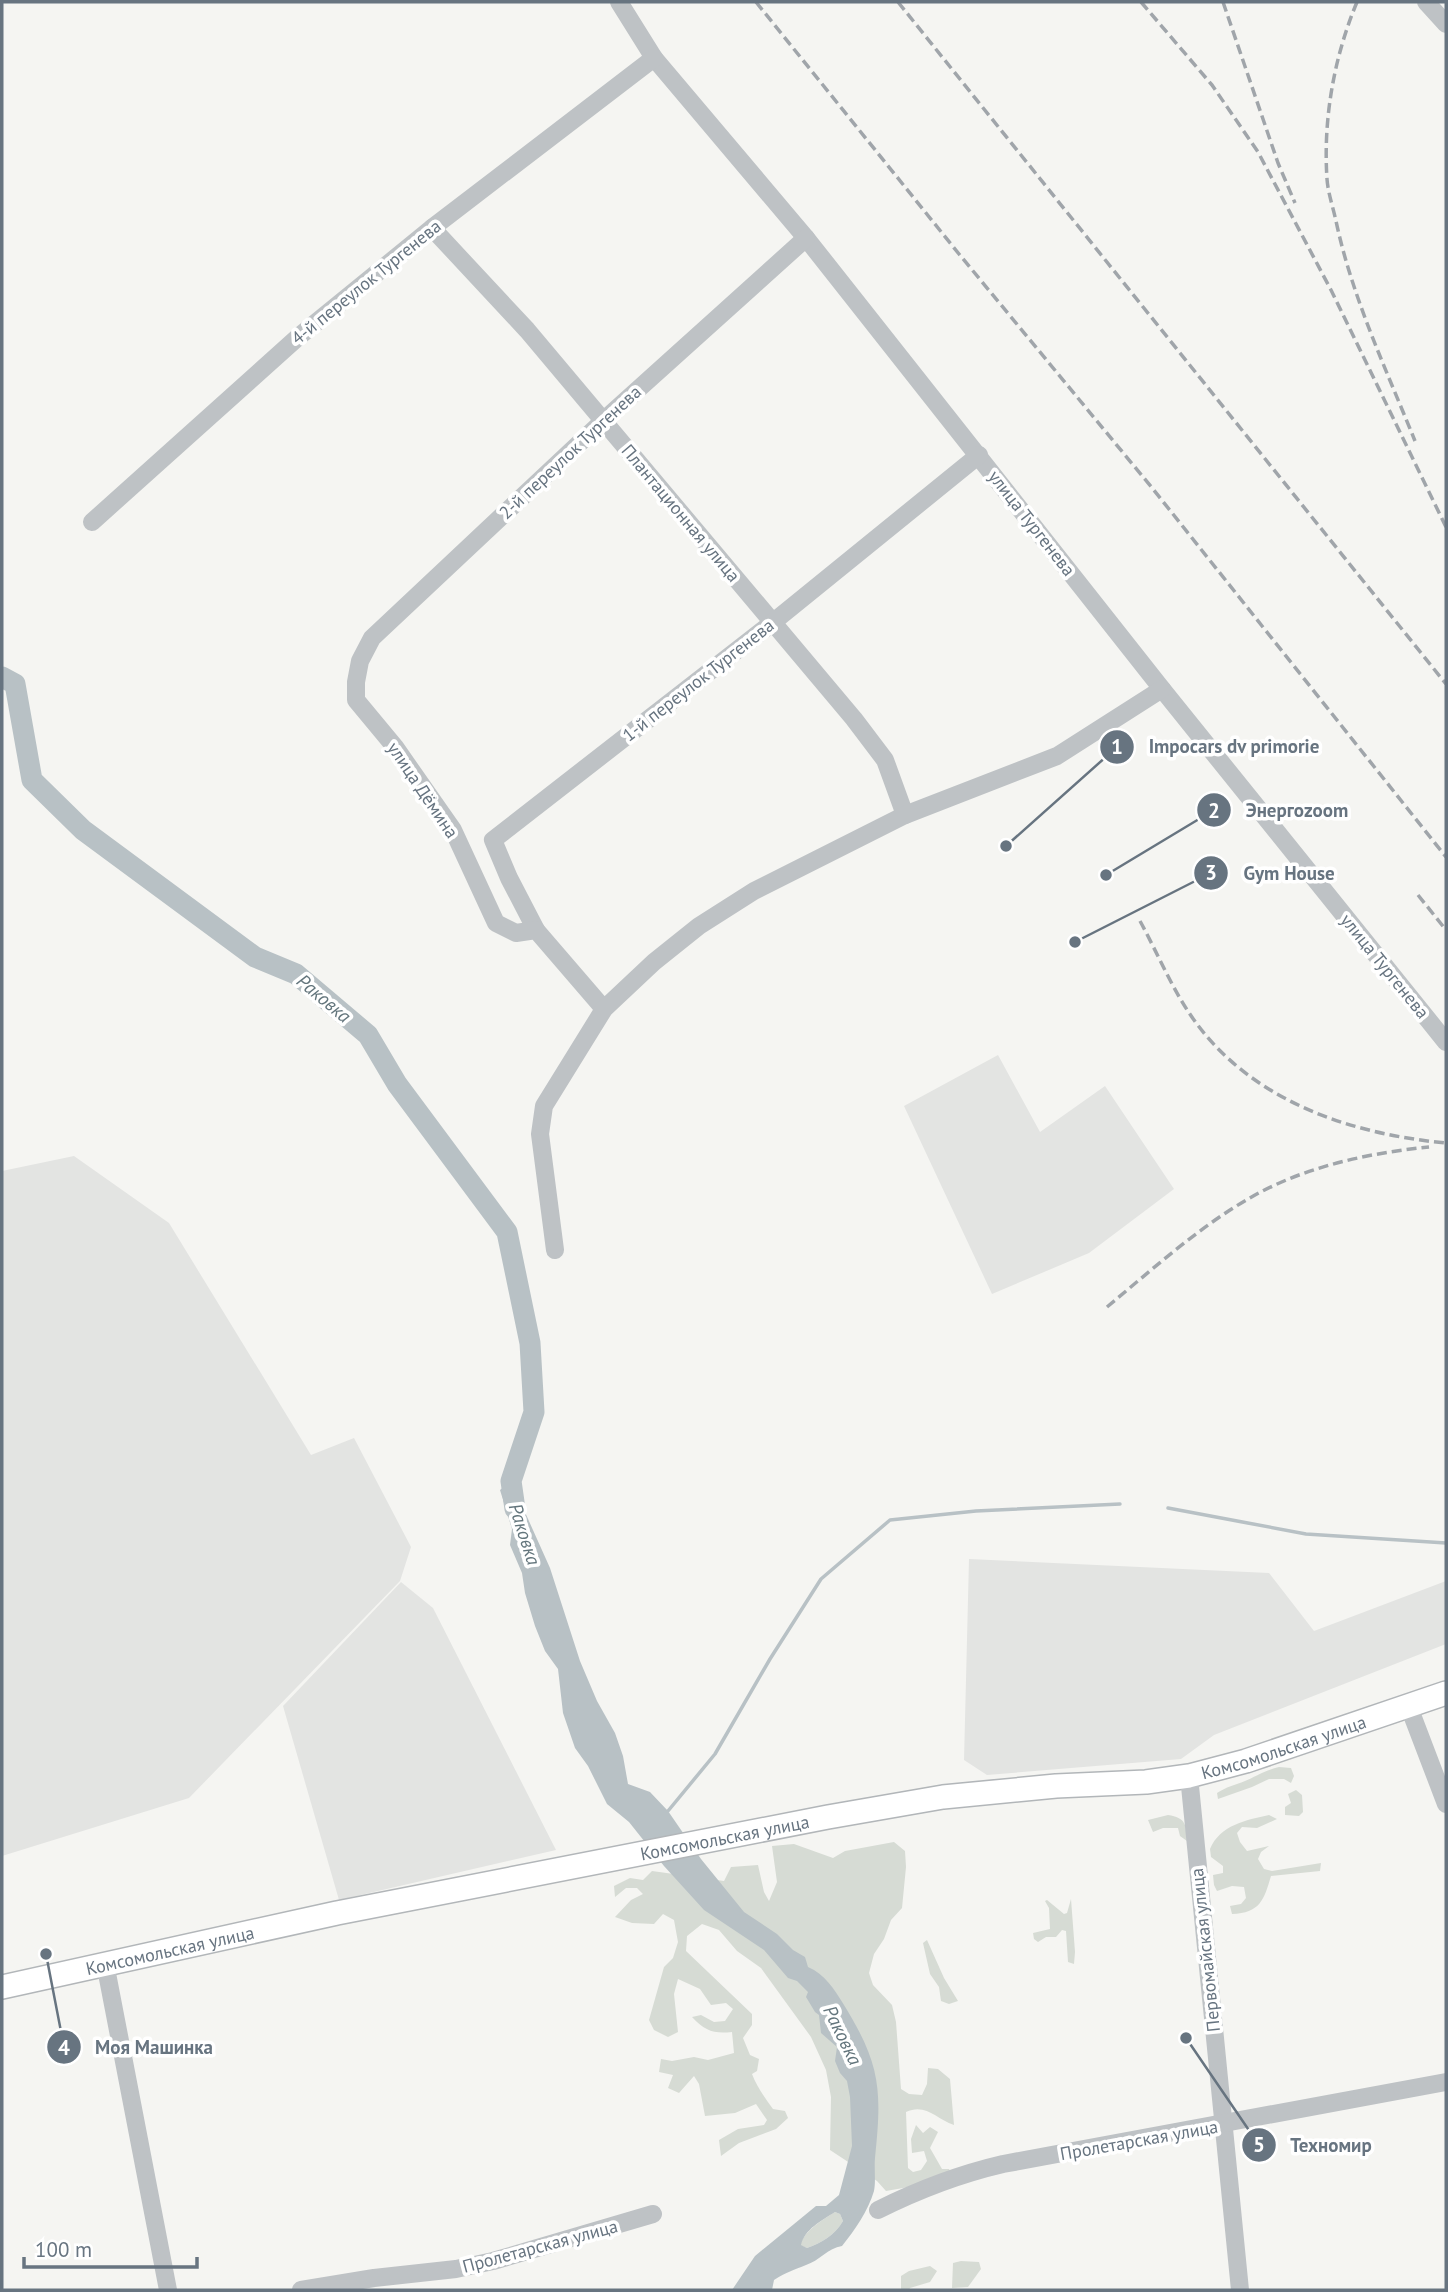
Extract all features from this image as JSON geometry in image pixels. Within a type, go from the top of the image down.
[{"type":"main road","name":"Комсомольская улица","points":[[2,1987],[376,1906],[828,1817],[943,1797],[1056,1786],[1146,1782],[1189,1776],[1247,1761],[1446,1693]]},
{"type":"street","name":"улица Тургенева","points":[[619,2],[654,58],[806,238],[1162,689],[1446,1042]]},
{"type":"street","points":[[1426,2],[1446,24]]},
{"type":"street","name":"4-й переулок Тургенева","points":[[92,522],[297,338],[432,228],[654,58]]},
{"type":"street","name":"Плантационная улица","points":[[432,228],[527,330],[604,419],[854,719],[884,760],[905,815]]},
{"type":"street","name":"2-й переулок Тургенева","points":[[356,682],[360,661],[372,638],[604,419],[806,238]]},
{"type":"street","name":"1-й переулок Тургенева","points":[[536,930],[509,878],[493,839],[772,623],[979,455]]},
{"type":"street","name":"улица Дёмина","points":[[356,682],[356,700],[395,747],[453,830],[496,923],[516,933],[536,930]]},
{"type":"street","points":[[555,1250],[540,1134],[544,1106],[604,1009],[654,962],[699,926],[754,891],[905,815],[1057,756],[1162,689]]},
{"type":"street","points":[[536,930],[604,1009]]},
{"type":"street","points":[[1409,1707],[1446,1804]]},
{"type":"street","name":"Первомайская улица","points":[[1189,1776],[1240,2290]]},
{"type":"street","points":[[105,1963],[169,2290]]},
{"type":"street","name":"Пролетарская улица","points":[[878,2210],[908,2195],[976,2171],[1446,2082]]},
{"type":"street","name":"Пролетарская улица","points":[[301,2290],[456,2269],[493,2261],[653,2214]]},
{"type":"shaded area","points":[[998,1055],[1040,1132],[1105,1086],[1174,1189],[1089,1253],[992,1294],[904,1106]]},
{"type":"shaded area","points":[[74,1156],[169,1223],[311,1455],[354,1438],[411,1547],[400,1581],[189,1798],[2,1856],[2,1171]]},
{"type":"shaded area","points":[[969,1559],[1269,1573],[1314,1631],[1446,1581],[1446,1644],[1214,1735],[1181,1759],[987,1775],[964,1760]]},
{"type":"shaded area","points":[[401,1582],[433,1608],[556,1850],[339,1900],[283,1706]]},
{"type":"shaded area","points":[[1279,1767],[1291,1768],[1294,1776],[1291,1783],[1284,1779],[1269,1779],[1218,1799],[1217,1793],[1220,1791]]},
{"type":"shaded area","points":[[1296,1790],[1302,1795],[1303,1812],[1299,1816],[1285,1815],[1285,1807],[1291,1803],[1288,1794]]},
{"type":"shaded area","points":[[1168,1815],[1182,1820],[1187,1841],[1180,1836],[1178,1828],[1163,1828],[1153,1832],[1148,1820]]},
{"type":"shaded area","points":[[1269,1815],[1277,1819],[1257,1828],[1242,1827],[1237,1833],[1247,1851],[1269,1846],[1261,1852],[1258,1859],[1264,1869],[1272,1871],[1321,1863],[1320,1871],[1271,1876],[1263,1898],[1255,1908],[1232,1914],[1230,1906],[1241,1904],[1246,1898],[1244,1887],[1232,1886],[1217,1891],[1213,1875],[1223,1873],[1223,1866],[1211,1857],[1210,1849],[1214,1841],[1227,1829]]},
{"type":"shaded area","points":[[894,1842],[905,1851],[902,1908],[891,1920],[884,1939],[874,1954],[869,1973],[873,1985],[892,2005],[896,2022],[901,2089],[909,2094],[922,2095],[927,2084],[928,2068],[938,2069],[950,2079],[954,2125],[919,2109],[906,2112],[908,2168],[913,2172],[921,2170],[927,2161],[924,2151],[912,2153],[911,2139],[916,2125],[923,2133],[930,2127],[938,2132],[930,2148],[942,2169],[949,2169],[951,2173],[926,2184],[886,2191],[877,2181],[830,2150],[831,2097],[826,2070],[811,2037],[761,1968],[737,1951],[719,1930],[702,1924],[687,1936],[686,1951],[752,2014],[752,2025],[743,2038],[750,2055],[759,2059],[757,2071],[752,2074],[773,2109],[785,2111],[788,2118],[776,2129],[739,2143],[721,2156],[719,2140],[738,2129],[764,2125],[767,2120],[756,2104],[735,2113],[705,2116],[699,2084],[694,2076],[679,2093],[668,2088],[673,2075],[659,2072],[661,2059],[672,2061],[694,2057],[708,2060],[734,2053],[732,2032],[710,2031],[692,2017],[701,2015],[714,2022],[725,2021],[733,2009],[726,2003],[711,2005],[700,1989],[678,1979],[674,1994],[678,2032],[668,2037],[654,2030],[649,2020],[664,1967],[673,1958],[678,1942],[674,1920],[663,1914],[654,1924],[632,1923],[615,1917],[631,1900],[643,1894],[637,1888],[626,1888],[615,1897],[614,1886],[630,1878],[643,1880],[652,1871],[724,1881],[731,1867],[758,1865],[764,1892],[769,1901],[777,1882],[772,1846],[794,1844],[833,1858],[845,1851]]},
{"type":"shaded area","points":[[1071,1899],[1074,1964],[1068,1962],[1066,1931],[1062,1930],[1056,1937],[1046,1937],[1038,1942],[1033,1933],[1050,1929],[1049,1908],[1045,1901],[1064,1914],[1067,1913]]},
{"type":"shaded area","points":[[927,1940],[958,2001],[949,2004],[941,2001],[939,1987],[930,1974],[923,1943]]},
{"type":"shaded area","points":[[835,2212],[840,2214],[843,2221],[832,2234],[807,2248],[800,2245],[810,2230]]},
{"type":"shaded area","points":[[979,2262],[981,2269],[968,2287],[952,2288],[953,2263]]},
{"type":"shaded area","points":[[930,2266],[937,2271],[930,2282],[909,2290],[901,2290],[901,2276],[909,2271]]},
{"type":"water","points":[[511,1481],[550,1568],[580,1661],[597,1701],[615,1733],[628,1784],[650,1792],[668,1811],[701,1859],[744,1912],[805,1957],[808,1967],[829,1983],[856,2026],[872,2062],[876,2078],[878,2114],[875,2187],[868,2206],[842,2246],[774,2280],[772,2290],[732,2290],[755,2256],[816,2206],[826,2206],[839,2195],[852,2146],[850,2097],[847,2081],[835,2061],[837,2047],[821,2033],[819,2015],[806,1997],[808,1992],[797,1981],[788,1978],[764,1950],[704,1910],[629,1822],[607,1804],[588,1766],[575,1748],[563,1713],[558,1669],[545,1651],[535,1626],[522,1573],[510,1545],[512,1529],[500,1490]],"holes":[[[835,2212],[840,2214],[843,2221],[832,2234],[807,2248],[801,2245],[814,2226]]]},
{"type":"waterway","name":"Раковка","points":[[2,677],[15,684],[32,780],[83,830],[255,957],[296,974],[368,1035],[397,1084],[507,1232],[530,1343],[534,1412],[511,1481],[515,1509]]},
{"type":"waterway","points":[[668,1811],[715,1754],[770,1659],[821,1579],[890,1520],[976,1511],[1120,1504]]},
{"type":"waterway","points":[[1168,1508],[1306,1534],[1446,1543]]},
{"type":"railway","points":[[756,2],[1153,489],[1446,857]]},
{"type":"railway","points":[[898,2],[1446,684]]},
{"type":"railway","points":[[1141,2],[1212,85],[1258,152],[1331,290],[1446,527]]},
{"type":"railway","points":[[1223,2],[1278,163],[1295,203]]},
{"type":"railway","points":[[1357,2],[1342,44],[1332,89],[1326,156],[1328,184],[1343,249],[1360,305],[1415,441]]},
{"type":"railway","points":[[1418,895],[1446,930]]},
{"type":"railway","points":[[1140,921],[1186,1009],[1218,1048],[1244,1072],[1274,1092],[1339,1121],[1374,1131],[1446,1143]]},
{"type":"railway","points":[[1107,1307],[1197,1233],[1235,1207],[1275,1185],[1339,1162],[1429,1147]]},
{"type":"place","name":"Impocars dv primorie","points":[[1006,846]]},
{"type":"place","name":"Энергоzoom","points":[[1106,875]]},
{"type":"place","name":"Gym House","points":[[1075,942]]},
{"type":"place","name":"Моя Машинка","points":[[46,1954]]},
{"type":"place","name":"Техномир","points":[[1186,2038]]}]
